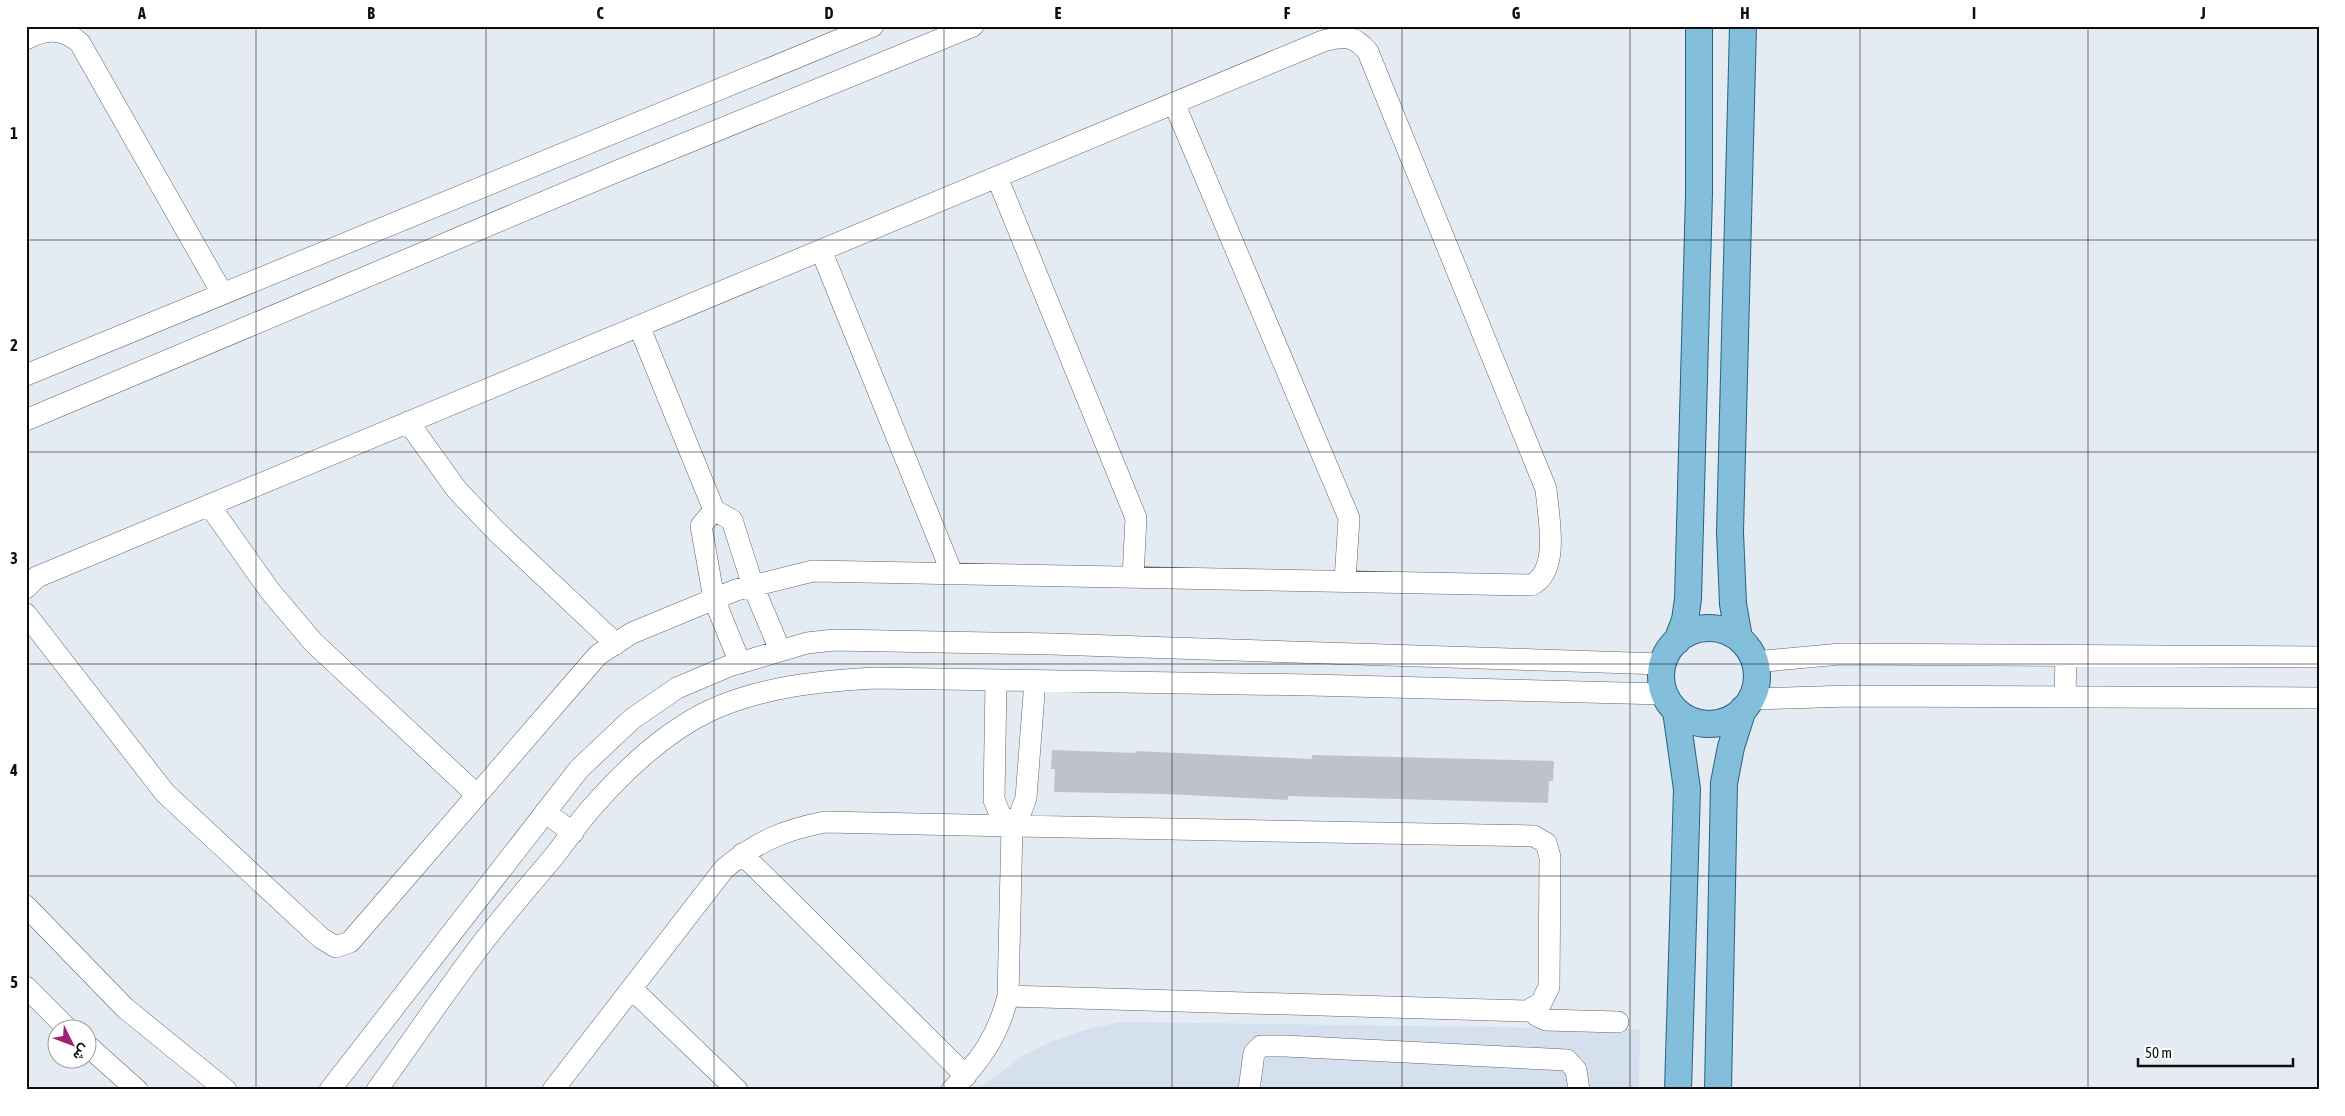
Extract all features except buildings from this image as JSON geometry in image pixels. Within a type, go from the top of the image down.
[{"type":"main road","points":[[1677,641],[1685,620],[1688,599],[1699,194],[1699,26]]},
{"type":"main road","points":[[1739,638],[1733,604],[1730,532],[1743,26]]},
{"type":"main road","points":[[1678,1090],[1687,789],[1670,703],[1661,679],[1662,664],[1666,655],[1677,641],[1688,633],[1700,629],[1714,628],[1739,638],[1748,649],[1754,662],[1756,681],[1731,747],[1724,784],[1718,1090]]},
{"type":"main road","points":[[1670,703],[1689,720],[1703,724],[1718,723],[1732,718],[1747,704]]},
{"type":"street","points":[[26,375],[872,26]]},
{"type":"street","points":[[26,420],[620,170],[973,26]]},
{"type":"street","points":[[26,39],[36,34],[55,31],[73,37],[80,44],[222,293]]},
{"type":"street","points":[[26,588],[37,577],[1323,41],[1341,36],[1359,41],[1368,52],[1546,489],[1551,541],[1547,568],[1538,582],[1531,584],[813,571],[753,586],[714,599],[632,633],[598,655],[350,942],[336,947],[321,938],[165,793],[26,614]]},
{"type":"street","points":[[1174,103],[1349,518],[1346,581]]},
{"type":"street","points":[[997,177],[1136,518],[1133,577]]},
{"type":"street","points":[[821,250],[952,573]]},
{"type":"street","points":[[639,326],[714,510],[732,520],[753,586],[780,650]]},
{"type":"street","points":[[408,422],[457,490],[496,531],[616,644]]},
{"type":"street","points":[[208,506],[270,591],[313,642],[477,795]]},
{"type":"street","points":[[714,510],[702,526],[714,599],[740,663]]},
{"type":"street","points":[[330,1090],[579,769],[632,719],[676,688],[740,663],[780,650],[806,643],[834,640],[1051,644],[1662,664]]},
{"type":"street","points":[[1310,685],[1314,653]]},
{"type":"street","points":[[1754,662],[1841,654],[2319,657]]},
{"type":"street","points":[[2065,696],[2066,656]]},
{"type":"street","points":[[377,1090],[473,956],[594,805],[628,770],[682,726],[709,711],[738,699],[763,692],[842,680],[897,678],[996,682],[1310,685],[1670,703]]},
{"type":"street","points":[[742,854],[959,1083],[994,1039],[1008,996],[1012,826],[1019,816],[1026,798],[1035,681]]},
{"type":"street","points":[[996,682],[994,800],[1000,814],[1012,826]]},
{"type":"street","points":[[1747,704],[1850,696],[2319,698]]},
{"type":"street","points":[[545,812],[573,833]]},
{"type":"street","points":[[553,1090],[724,869],[742,854],[768,838],[796,827],[825,822],[1534,836],[1546,843],[1549,849],[1550,987],[1541,1003],[1534,1008],[1518,1012],[1008,996]]},
{"type":"street","points":[[26,906],[125,1008],[181,1056],[226,1090]]},
{"type":"street","points":[[26,987],[57,1018]]},
{"type":"street","points":[[632,989],[737,1090]]},
{"type":"street","points":[[1534,1008],[1537,1016],[1546,1020],[1618,1022]]},
{"type":"street","points":[[1249,1090],[1254,1053],[1261,1046],[1285,1046],[1567,1060],[1576,1070],[1579,1090]]},
{"type":"street","points":[[98,1055],[137,1090]]},
{"type":"shaded area","points":[[1119,1022],[1640,1029],[1639,1090],[977,1090],[1022,1056],[1050,1042],[1082,1031]]}]
